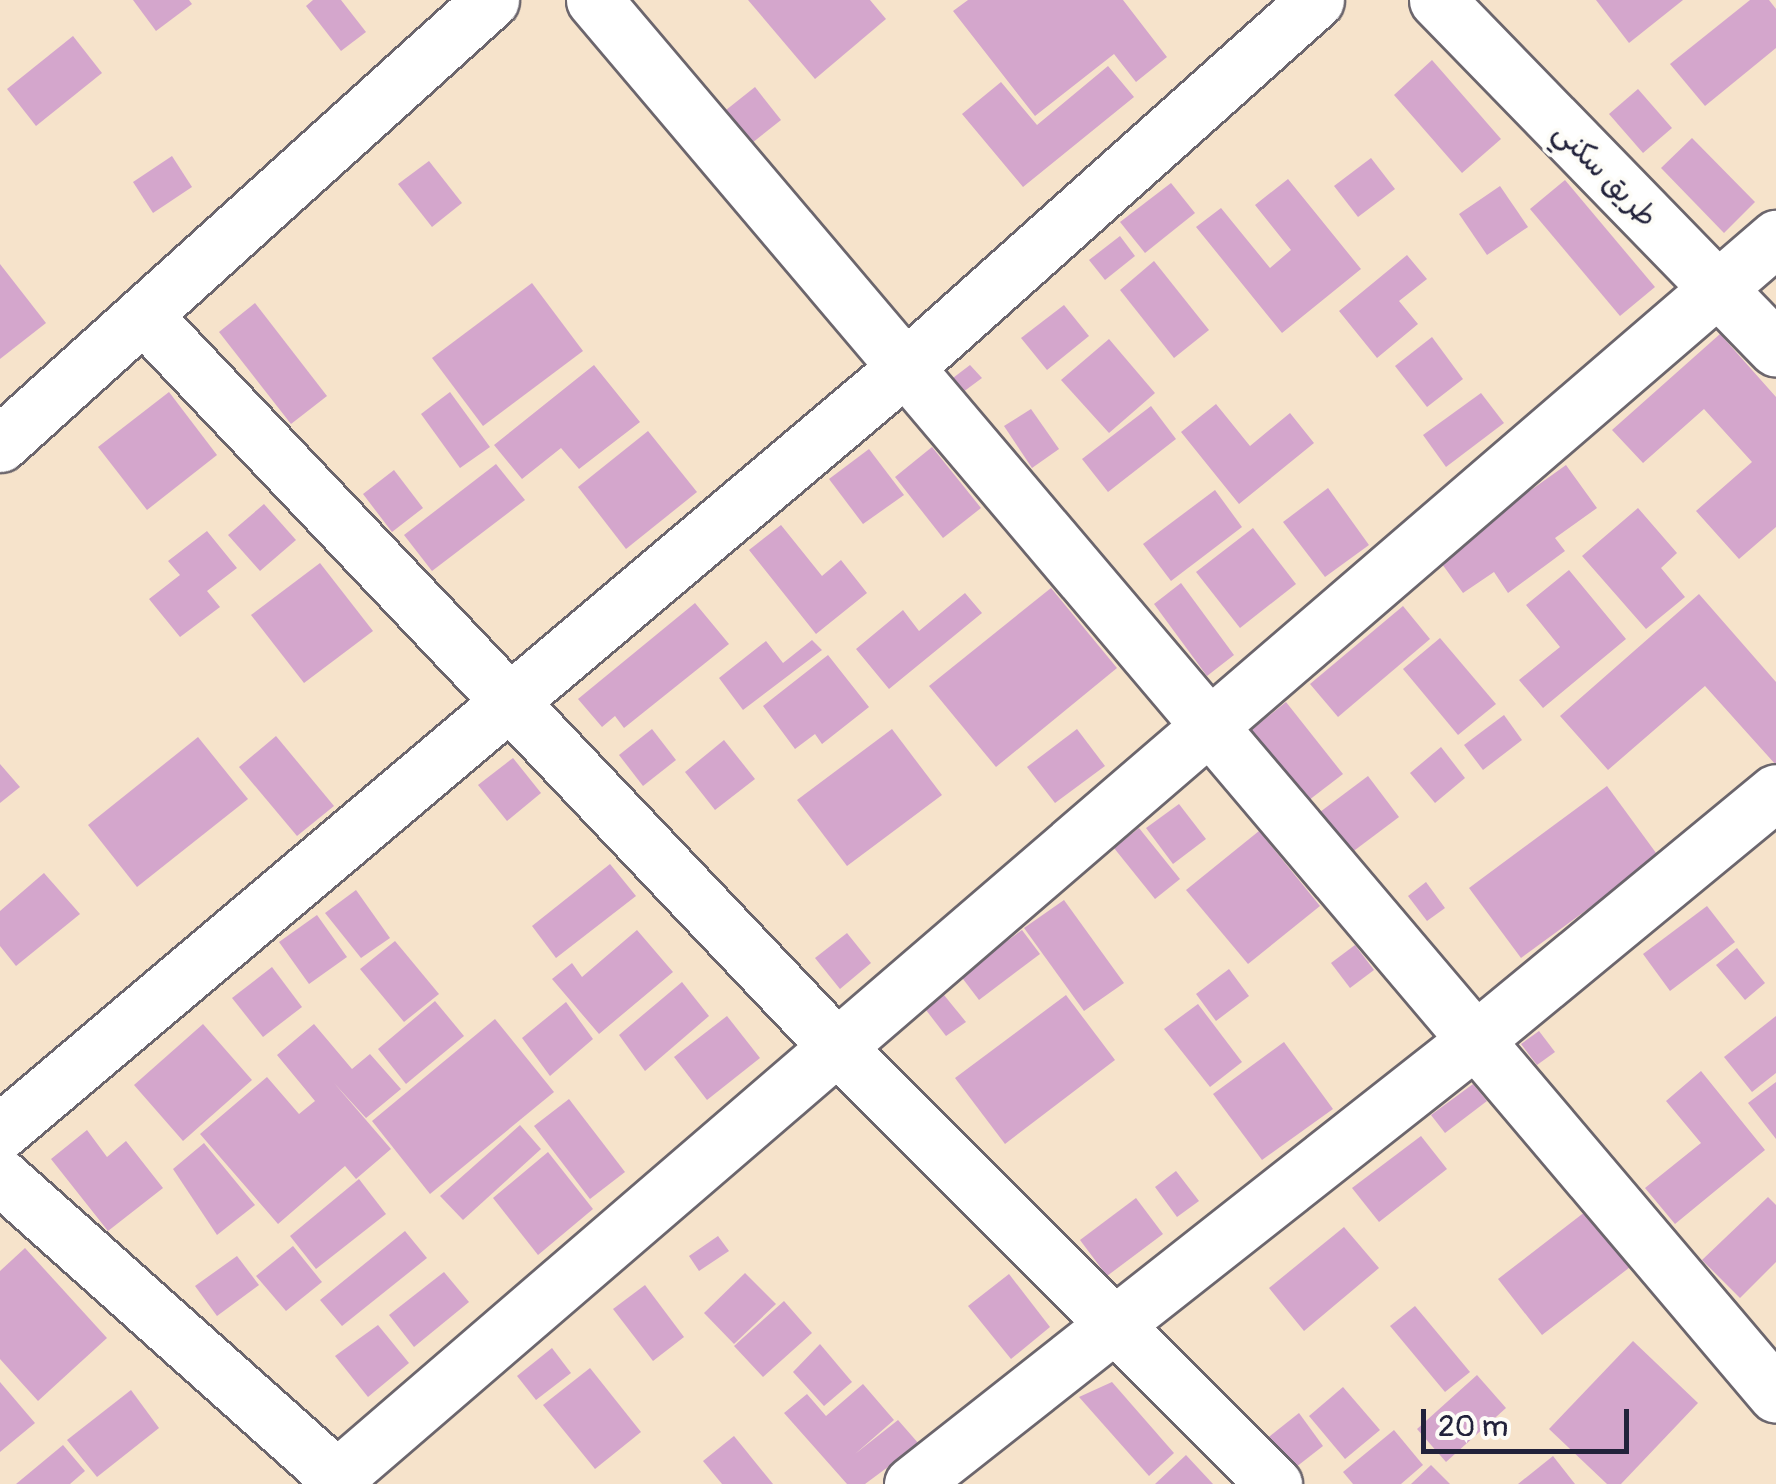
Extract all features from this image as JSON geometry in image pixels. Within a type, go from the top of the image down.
[{"type":"street","points":[[0,444],[492,0]]},
{"type":"street","points":[[594,0],[909,364],[1210,731],[1776,1395]]},
{"type":"street","points":[[0,1132],[909,364],[1316,0]]},
{"type":"street","name":"طريق سكني","points":[[1436,0],[1717,292],[1776,348]]},
{"type":"street","points":[[0,1176],[336,1482],[837,1046],[1210,731],[1776,238]]},
{"type":"street","points":[[143,316],[837,1046],[1274,1484]]},
{"type":"street","points":[[912,1484],[1474,1041],[1776,792]]},
{"type":"building","points":[[133,0],[189,0],[192,4],[156,31]]},
{"type":"building","points":[[313,0],[341,0],[366,32],[341,51],[306,6]]},
{"type":"building","points":[[748,0],[870,0],[886,19],[815,79]]},
{"type":"building","points":[[968,0],[1123,0],[1167,57],[1136,82],[1114,54],[1035,116],[953,11]]},
{"type":"building","points":[[1596,0],[1683,0],[1629,43]]},
{"type":"building","points":[[1750,0],[1769,0],[1776,9],[1776,48],[1705,106],[1670,64]]},
{"type":"building","points":[[73,36],[102,73],[36,126],[7,89]]},
{"type":"building","points":[[1432,60],[1501,139],[1462,173],[1394,95]]},
{"type":"building","points":[[1108,66],[1134,97],[1023,187],[962,114],[1001,82],[1037,125]]},
{"type":"building","points":[[755,87],[781,120],[752,143],[726,110]]},
{"type":"building","points":[[1638,89],[1672,128],[1643,153],[1609,114]]},
{"type":"building","points":[[1692,138],[1755,202],[1724,233],[1661,168]]},
{"type":"building","points":[[172,156],[192,187],[153,213],[133,182]]},
{"type":"building","points":[[1371,158],[1395,189],[1358,217],[1334,186]]},
{"type":"building","points":[[429,161],[462,203],[432,227],[398,184]]},
{"type":"building","points":[[1288,179],[1361,269],[1282,333],[1196,227],[1221,208],[1270,268],[1291,250],[1255,205]]},
{"type":"building","points":[[1565,180],[1655,287],[1620,316],[1530,209]]},
{"type":"building","points":[[1171,183],[1195,213],[1145,253],[1120,222]]},
{"type":"building","points":[[1500,186],[1528,227],[1487,255],[1459,214]]},
{"type":"building","points":[[1120,236],[1135,256],[1105,280],[1089,260]]},
{"type":"building","points":[[1407,255],[1427,279],[1399,301],[1418,324],[1377,358],[1339,311]]},
{"type":"building","points":[[1154,261],[1209,330],[1174,358],[1120,290]]},
{"type":"building","points":[[0,264],[46,323],[0,359]]},
{"type":"building","points":[[532,283],[583,351],[483,426],[432,358]]},
{"type":"building","points":[[255,303],[327,396],[291,424],[219,332]]},
{"type":"building","points":[[1064,305],[1089,336],[1047,370],[1021,338]]},
{"type":"building","points":[[1720,334],[1776,397],[1776,527],[1739,559],[1696,511],[1752,462],[1704,409],[1643,463],[1612,430]]},
{"type":"building","points":[[1432,337],[1463,379],[1427,407],[1395,366]]},
{"type":"building","points":[[1109,339],[1155,393],[1109,433],[1061,380]]},
{"type":"building","points":[[594,365],[640,422],[579,469],[561,448],[522,479],[494,445]]},
{"type":"building","points":[[970,365],[982,378],[959,395],[949,381]]},
{"type":"building","points":[[169,392],[217,455],[147,510],[98,447]]},
{"type":"building","points":[[450,392],[490,447],[460,468],[421,414]]},
{"type":"building","points":[[1481,393],[1504,423],[1446,467],[1423,435]]},
{"type":"building","points":[[1216,404],[1250,446],[1290,413],[1314,443],[1239,504],[1181,432]]},
{"type":"building","points":[[1151,406],[1176,439],[1108,492],[1082,459]]},
{"type":"building","points":[[1031,409],[1059,449],[1032,468],[1004,426]]},
{"type":"building","points":[[648,431],[697,492],[626,549],[578,487]]},
{"type":"building","points":[[932,447],[981,508],[943,538],[895,477]]},
{"type":"building","points":[[869,449],[904,495],[863,524],[829,479]]},
{"type":"building","points":[[496,464],[525,500],[432,571],[404,535]]},
{"type":"building","points":[[1566,465],[1597,508],[1555,538],[1565,551],[1508,593],[1494,572],[1463,593],[1437,557]]},
{"type":"building","points":[[394,470],[423,508],[392,532],[363,494]]},
{"type":"building","points":[[1328,488],[1369,545],[1325,577],[1283,522]]},
{"type":"building","points":[[1215,490],[1242,527],[1171,581],[1143,544]]},
{"type":"building","points":[[264,504],[296,540],[260,571],[228,535]]},
{"type":"building","points":[[1638,508],[1677,553],[1661,568],[1685,597],[1646,629],[1582,556]]},
{"type":"building","points":[[781,525],[822,576],[841,560],[867,593],[816,634],[749,550]]},
{"type":"building","points":[[1253,528],[1296,584],[1240,628],[1196,572]]},
{"type":"building","points":[[207,531],[237,568],[207,591],[220,607],[180,637],[149,599],[180,575],[168,561]]},
{"type":"building","points":[[320,563],[373,631],[304,683],[251,615]]},
{"type":"building","points":[[1569,570],[1626,639],[1543,708],[1519,680],[1560,647],[1526,605]]},
{"type":"building","points":[[1181,583],[1234,655],[1207,676],[1154,604]]},
{"type":"building","points":[[1051,588],[1117,668],[996,767],[929,686]]},
{"type":"building","points":[[965,593],[982,613],[889,689],[856,649],[903,610],[919,631]]},
{"type":"building","points":[[1699,594],[1776,682],[1776,765],[1705,686],[1608,770],[1560,716]]},
{"type":"building","points":[[695,603],[729,644],[624,728],[615,716],[602,727],[578,699]]},
{"type":"building","points":[[1403,606],[1430,639],[1338,717],[1310,684]]},
{"type":"building","points":[[1440,638],[1496,704],[1458,735],[1403,669]]},
{"type":"building","points":[[812,640],[822,650],[743,710],[719,678],[766,641],[783,663]]},
{"type":"building","points":[[828,655],[869,707],[822,744],[815,734],[795,749],[763,706]]},
{"type":"building","points":[[1286,702],[1343,774],[1300,807],[1244,736]]},
{"type":"building","points":[[1504,715],[1522,740],[1483,770],[1464,745]]},
{"type":"building","points":[[652,729],[676,760],[643,786],[619,755]]},
{"type":"building","points":[[892,729],[942,795],[847,866],[797,800]]},
{"type":"building","points":[[1077,729],[1105,766],[1055,803],[1027,767]]},
{"type":"building","points":[[276,736],[334,806],[297,836],[239,767]]},
{"type":"building","points":[[198,737],[248,799],[137,887],[88,825]]},
{"type":"building","points":[[724,740],[755,779],[715,810],[685,772]]},
{"type":"building","points":[[1441,747],[1465,778],[1435,803],[1410,773]]},
{"type":"building","points":[[513,758],[541,793],[507,821],[478,785]]},
{"type":"building","points":[[0,764],[20,787],[0,803]]},
{"type":"building","points":[[1368,776],[1399,817],[1347,856],[1316,815]]},
{"type":"building","points":[[1607,786],[1659,857],[1521,958],[1469,888]]},
{"type":"building","points":[[1179,804],[1206,839],[1173,864],[1146,828]]},
{"type":"building","points":[[1139,828],[1180,879],[1155,899],[1114,848]]},
{"type":"building","points":[[1259,831],[1320,906],[1248,964],[1186,890]]},
{"type":"building","points":[[610,864],[636,896],[556,958],[532,926]]},
{"type":"building","points":[[44,873],[80,914],[16,966],[0,946],[0,911]]},
{"type":"building","points":[[1426,882],[1445,908],[1427,921],[1408,896]]},
{"type":"building","points":[[356,890],[390,938],[361,958],[325,913]]},
{"type":"building","points":[[1064,900],[1124,983],[1084,1011],[1024,928]]},
{"type":"building","points":[[1707,906],[1735,942],[1670,991],[1643,954]]},
{"type":"building","points":[[317,915],[347,957],[309,984],[279,942]]},
{"type":"building","points":[[637,930],[673,972],[599,1034],[552,979],[572,963],[582,977]]},
{"type":"building","points":[[1022,930],[1040,954],[979,1000],[960,975]]},
{"type":"building","points":[[847,933],[871,963],[840,989],[815,958]]},
{"type":"building","points":[[395,941],[439,994],[404,1022],[360,969]]},
{"type":"building","points":[[1355,945],[1374,970],[1350,988],[1331,963]]},
{"type":"building","points":[[1737,948],[1765,983],[1745,1000],[1716,965]]},
{"type":"building","points":[[272,967],[302,1007],[263,1037],[232,998]]},
{"type":"building","points":[[1229,969],[1249,996],[1216,1021],[1196,994]]},
{"type":"building","points":[[682,982],[709,1016],[645,1071],[619,1035]]},
{"type":"building","points":[[944,995],[966,1022],[946,1036],[926,1010]]},
{"type":"building","points":[[1066,995],[1115,1060],[1005,1144],[955,1078]]},
{"type":"building","points":[[435,1001],[464,1036],[406,1084],[378,1049]]},
{"type":"building","points":[[566,1002],[593,1039],[550,1076],[522,1038]]},
{"type":"building","points":[[1198,1004],[1242,1062],[1210,1087],[1164,1029]]},
{"type":"building","points":[[727,1016],[760,1058],[707,1100],[674,1057]]},
{"type":"building","points":[[1776,1016],[1776,1073],[1752,1092],[1724,1057]]},
{"type":"building","points":[[495,1019],[554,1092],[430,1194],[372,1121]]},
{"type":"building","points":[[203,1024],[252,1080],[183,1141],[134,1085]]},
{"type":"building","points":[[314,1024],[352,1069],[370,1054],[401,1089],[366,1118],[334,1083],[391,1149],[356,1179],[345,1166],[278,1224],[200,1134],[267,1077],[299,1114],[315,1101],[277,1055]]},
{"type":"building","points":[[1539,1031],[1555,1052],[1537,1065],[1521,1044]]},
{"type":"building","points":[[1284,1042],[1333,1109],[1262,1160],[1213,1094]]},
{"type":"building","points":[[1701,1071],[1765,1150],[1675,1224],[1645,1188],[1701,1143],[1666,1101]]},
{"type":"building","points":[[1776,1082],[1776,1139],[1748,1103]]},
{"type":"building","points":[[1473,1084],[1487,1101],[1445,1133],[1431,1115]]},
{"type":"building","points":[[569,1099],[625,1172],[590,1199],[534,1126]]},
{"type":"building","points":[[520,1125],[541,1149],[463,1220],[440,1196]]},
{"type":"building","points":[[87,1130],[107,1157],[126,1141],[163,1188],[108,1231],[51,1159]]},
{"type":"building","points":[[1421,1136],[1447,1169],[1379,1222],[1352,1188]]},
{"type":"building","points":[[204,1143],[255,1205],[217,1235],[173,1169]]},
{"type":"building","points":[[548,1152],[593,1209],[538,1255],[493,1198]]},
{"type":"building","points":[[1176,1171],[1199,1201],[1177,1217],[1155,1187]]},
{"type":"building","points":[[359,1179],[386,1214],[316,1269],[290,1236]]},
{"type":"building","points":[[1768,1197],[1776,1205],[1776,1262],[1740,1298],[1702,1260]]},
{"type":"building","points":[[1136,1198],[1163,1234],[1107,1276],[1080,1240]]},
{"type":"building","points":[[1590,1208],[1634,1264],[1542,1335],[1498,1279]]},
{"type":"building","points":[[1344,1227],[1379,1268],[1304,1331],[1269,1288]]},
{"type":"building","points":[[405,1231],[427,1258],[342,1326],[320,1300]]},
{"type":"building","points":[[718,1236],[729,1251],[699,1271],[689,1256]]},
{"type":"building","points":[[293,1246],[322,1282],[286,1311],[256,1276]]},
{"type":"building","points":[[25,1248],[107,1338],[38,1401],[0,1359],[0,1271]]},
{"type":"building","points":[[237,1256],[259,1285],[217,1316],[195,1286]]},
{"type":"building","points":[[444,1272],[469,1302],[414,1347],[389,1315]]},
{"type":"building","points":[[745,1273],[776,1304],[734,1344],[704,1313]]},
{"type":"building","points":[[1009,1274],[1050,1327],[1011,1359],[968,1306]]},
{"type":"building","points":[[645,1285],[684,1337],[653,1361],[613,1309]]},
{"type":"building","points":[[784,1301],[812,1333],[763,1377],[734,1346]]},
{"type":"building","points":[[1415,1306],[1470,1372],[1445,1392],[1390,1326]]},
{"type":"building","points":[[378,1325],[409,1363],[368,1397],[335,1356]]},
{"type":"building","points":[[1633,1341],[1698,1403],[1621,1484],[1607,1484],[1549,1429]]},
{"type":"building","points":[[820,1344],[852,1382],[824,1406],[793,1372]]},
{"type":"building","points":[[552,1348],[571,1373],[536,1400],[517,1376]]},
{"type":"building","points":[[590,1368],[641,1432],[595,1469],[543,1405]]},
{"type":"building","points":[[1477,1375],[1506,1408],[1446,1462],[1417,1429]]},
{"type":"building","points":[[0,1382],[35,1423],[0,1452]]},
{"type":"building","points":[[1112,1382],[1174,1453],[1149,1476],[1079,1397]]},
{"type":"building","points":[[863,1384],[894,1420],[855,1454],[898,1420],[919,1444],[865,1484],[847,1484],[784,1413],[807,1394],[826,1416]]},
{"type":"building","points":[[1343,1387],[1380,1430],[1345,1459],[1309,1416]]},
{"type":"building","points":[[131,1390],[159,1428],[97,1477],[67,1440]]},
{"type":"building","points":[[1299,1413],[1323,1446],[1291,1471],[1265,1440]]},
{"type":"building","points":[[1394,1430],[1423,1465],[1401,1484],[1353,1484],[1343,1472]]},
{"type":"building","points":[[734,1436],[773,1484],[722,1484],[703,1461]]},
{"type":"building","points":[[63,1445],[85,1471],[70,1484],[16,1484]]},
{"type":"building","points":[[1186,1455],[1213,1484],[1155,1484]]},
{"type":"building","points":[[1553,1456],[1575,1484],[1518,1484]]},
{"type":"building","points":[[1431,1465],[1450,1484],[1411,1484]]}]
